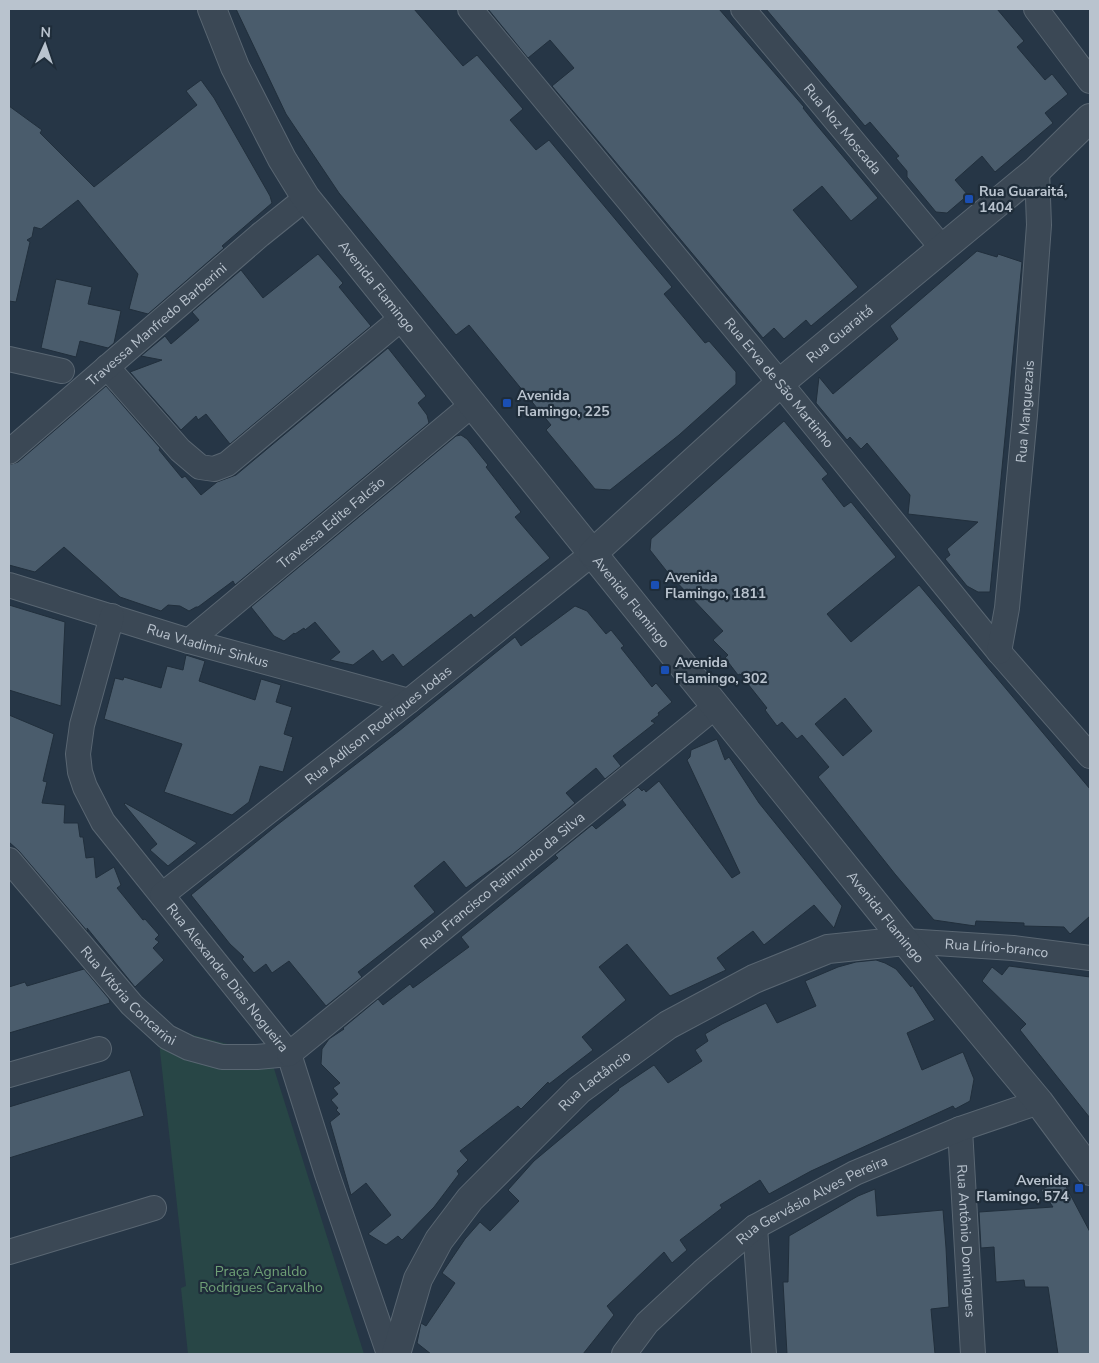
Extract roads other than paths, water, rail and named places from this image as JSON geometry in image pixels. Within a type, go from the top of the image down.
[{"type":"street","name":"Avenida Flamingo","points":[[212,9],[236,67],[282,159],[306,198],[905,941],[1039,1102],[1090,1171]]},
{"type":"street","name":"Rua Erva de São Martinho","points":[[470,9],[780,383],[999,652],[1090,756]]},
{"type":"street","name":"Rua Noz Moscada","points":[[743,9],[943,249]]},
{"type":"street","points":[[1036,9],[1090,81]]},
{"type":"street","name":"Rua Guaraitá","points":[[593,553],[780,383],[1037,170],[1090,118]]},
{"type":"street","name":"Rua Manguezais","points":[[999,652],[1007,608],[1027,386],[1039,225],[1037,170]]},
{"type":"street","name":"Travessa Manfredo Barberini","points":[[9,452],[260,235],[306,198]]},
{"type":"street","points":[[107,367],[180,450],[200,467],[214,469],[227,464],[403,317]]},
{"type":"street","points":[[9,360],[62,371]]},
{"type":"street","name":"Travessa Edite Falcão","points":[[189,641],[473,404]]},
{"type":"street","name":"Rua Adílson Rodrigues Jodas","points":[[162,894],[409,701],[593,553]]},
{"type":"street","name":"Rua Vladimir Sinkus","points":[[9,585],[189,641],[409,701]]},
{"type":"street","name":"Rua Alexandre Dias Nogueira","points":[[112,616],[82,725],[78,754],[80,772],[85,787],[104,822],[289,1054],[327,1174],[388,1354]]},
{"type":"street","name":"Rua Francisco Raimundo da Silva","points":[[289,1054],[716,706]]},
{"type":"street","name":"Rua Vitória Concarini","points":[[9,860],[132,1005],[167,1037],[189,1048],[222,1057],[257,1057],[289,1054]]},
{"type":"street","name":"Rua Lírio-branco","points":[[905,941],[1013,948],[1090,958]]},
{"type":"street","name":"Rua Lactâncio","points":[[396,1354],[418,1279],[439,1240],[470,1199],[579,1090],[668,1025],[754,979],[828,949],[905,941]]},
{"type":"street","points":[[9,1075],[98,1049]]},
{"type":"street","name":"Rua Gervásio Alves Pereira","points":[[624,1354],[647,1323],[702,1272],[755,1227],[855,1173],[960,1129],[1039,1102]]},
{"type":"street","name":"Rua Antônio Domingues","points":[[960,1129],[973,1354]]},
{"type":"street","points":[[9,1252],[154,1208]]},
{"type":"street","points":[[755,1227],[764,1354]]},
{"type":"place","name":"Rua Guaraitá, 1404","points":[[969,199]]},
{"type":"place","name":"Avenida Flamingo, 225","points":[[507,403]]},
{"type":"place","name":"Avenida Flamingo, 1811","points":[[655,585]]},
{"type":"place","name":"Avenida Flamingo, 302","points":[[665,670]]},
{"type":"place","name":"Avenida Flamingo, 574","points":[[1079,1188]]},
{"type":"park label","name":"Praça Agnaldo Rodrigues Carvalho","points":[[261,1279]]}]
